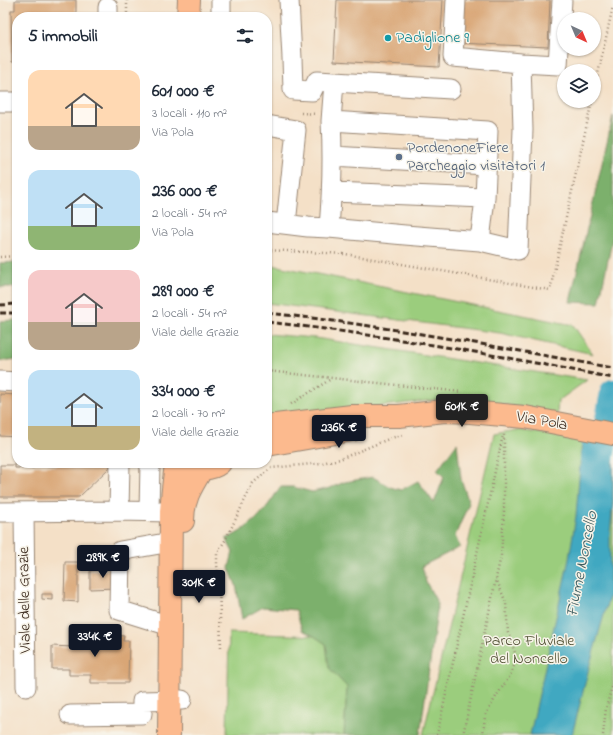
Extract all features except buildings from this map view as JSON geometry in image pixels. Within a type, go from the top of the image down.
[{"type":"main road","points":[[188,12],[189,0]]},
{"type":"main road","name":"Via Pola","points":[[272,444],[352,430],[401,425],[445,411],[526,417],[613,434]]},
{"type":"main road","name":"Via Pola","points":[[272,425],[352,416],[401,425]]},
{"type":"main road","points":[[175,468],[171,512],[170,626],[176,700],[182,735]]},
{"type":"main road","points":[[169,735],[176,700],[183,511],[188,491],[200,468]]},
{"type":"street","points":[[221,0],[221,12]]},
{"type":"street","points":[[289,0],[293,90],[312,91],[317,81],[451,89]]},
{"type":"street","points":[[456,0],[453,57],[558,65],[562,0]]},
{"type":"street","points":[[272,223],[308,227],[480,241],[518,250],[523,130],[521,63]]},
{"type":"street","points":[[329,228],[332,192],[333,156],[331,121],[334,82]]},
{"type":"street","points":[[0,102],[12,102]]},
{"type":"street","points":[[331,121],[488,131],[485,198],[480,241]]},
{"type":"street","points":[[272,126],[296,130],[286,224]]},
{"type":"street","points":[[333,156],[486,165]]},
{"type":"street","points":[[332,192],[485,198]]},
{"type":"street","points":[[0,382],[12,382]]},
{"type":"street","points":[[119,511],[120,468]]},
{"type":"street","points":[[149,512],[150,468]]},
{"type":"street","points":[[0,512],[171,512]]},
{"type":"street","name":"Viale delle Grazie","points":[[24,512],[26,687]]},
{"type":"street","points":[[170,626],[119,610],[120,551],[171,542]]},
{"type":"street","points":[[70,715],[142,714],[142,701],[176,700]]},
{"type":"path","points":[[127,0],[127,12]]},
{"type":"path","points":[[600,64],[613,6]]},
{"type":"path","points":[[0,257],[12,256]]},
{"type":"path","points":[[272,372],[465,393]]},
{"type":"path","points":[[289,405],[332,379]]},
{"type":"path","points":[[272,468],[322,463],[340,459],[391,438],[401,425]]},
{"type":"path","points":[[437,735],[504,429],[504,511],[501,556],[463,735]]},
{"type":"path","points":[[221,647],[217,553],[226,539],[253,483],[271,468]]},
{"type":"path","points":[[483,735],[485,716],[510,676],[517,658],[508,633],[506,603],[496,578]]},
{"type":"path","points":[[603,735],[606,708],[613,684]]},
{"type":"green space","points":[[613,116],[613,236],[599,303],[570,302]]},
{"type":"green space","points":[[12,262],[12,287],[0,287],[0,263]]},
{"type":"green space","points":[[272,265],[573,325],[593,354],[500,333],[272,304]]},
{"type":"green space","points":[[12,320],[12,360],[0,361],[0,321]]},
{"type":"green space","points":[[272,334],[315,338],[587,380],[558,401],[557,414],[501,404],[435,400],[291,416],[272,416]]},
{"type":"green space","name":"Parco Fluviale del Noncello","points":[[517,430],[563,436],[613,446],[613,735],[423,735],[494,434]]},
{"type":"green space","points":[[457,443],[461,479],[469,503],[455,536],[460,547],[422,566],[426,582],[438,604],[420,735],[344,735],[347,687],[329,668],[326,644],[302,630],[296,610],[263,607],[242,619],[236,585],[229,568],[233,552],[226,539],[256,519],[269,504],[280,487],[293,487],[312,492],[330,488],[345,482],[373,477],[390,487],[401,490],[418,481],[434,503],[444,477],[437,470]]},
{"type":"green space","points":[[229,633],[351,637],[344,735],[227,735]]},
{"type":"water","points":[[582,440],[613,446],[613,502],[610,533],[610,594],[572,735],[530,735],[569,559],[576,516]]},
{"type":"waterway","name":"Fiume Noncello","points":[[601,457],[613,392]]},
{"type":"railway","points":[[0,305],[12,304]]},
{"type":"railway","points":[[0,313],[12,313]]},
{"type":"railway","points":[[272,314],[397,330],[613,368]]},
{"type":"railway","points":[[272,323],[440,346],[613,378]]},
{"type":"place","name":"Padiglione 9","points":[[388,38]]},
{"type":"place","name":"PordenoneFiere Parcheggio visitatori 1","points":[[399,157]]}]
